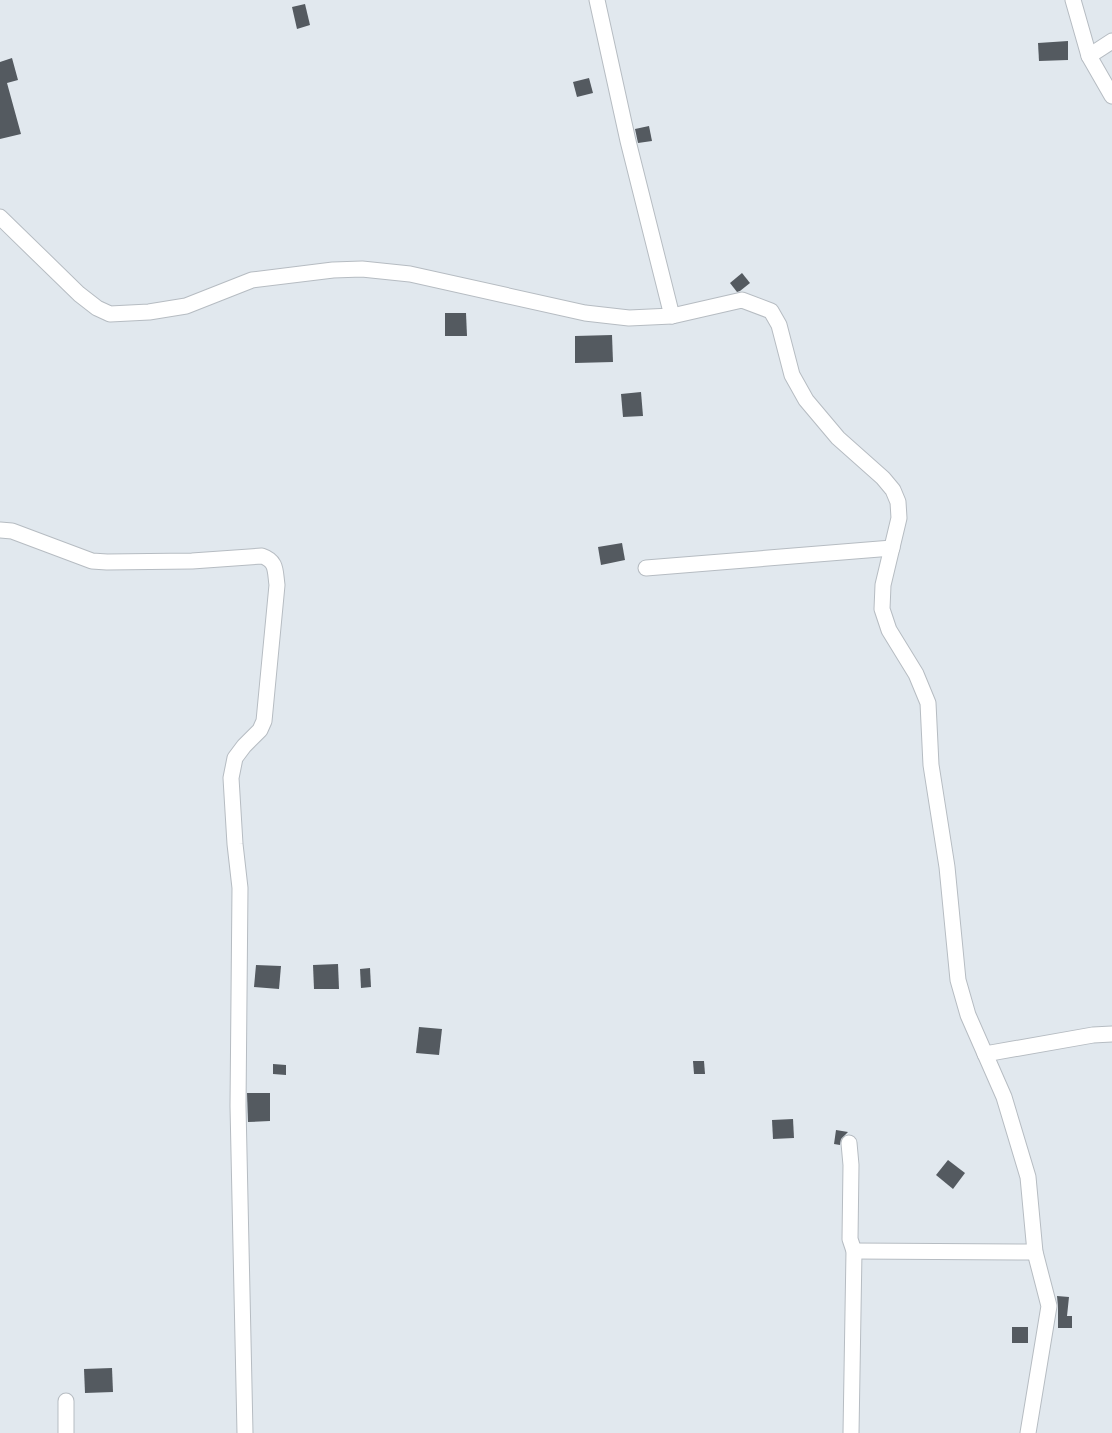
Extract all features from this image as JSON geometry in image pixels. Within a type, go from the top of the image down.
[{"type":"street","points":[[597,0],[628,141],[672,316]]},
{"type":"street","points":[[1073,0],[1089,56],[1112,96]]},
{"type":"street","points":[[1089,56],[1112,41]]},
{"type":"street","points":[[0,217],[79,294],[97,308],[110,314],[149,312],[186,306],[252,280],[333,270],[362,269],[410,274],[585,312],[630,318],[672,316],[742,300],[771,311],[779,326],[792,376],[806,400],[838,438],[883,478],[893,490],[898,502],[899,518],[883,585],[882,609],[889,630],[916,674],[928,703],[931,765],[947,867],[958,980],[968,1015],[1004,1098],[1028,1177],[1035,1252],[1049,1306],[1028,1433]]},
{"type":"street","points":[[0,530],[12,532],[92,561],[192,561],[262,556],[270,558],[275,567],[277,584],[264,721],[260,730],[235,758],[231,778],[240,888],[238,1106],[245,1433]]},
{"type":"street","points":[[646,568],[892,548]]},
{"type":"street","points":[[985,1054],[1094,1035],[1112,1034]]},
{"type":"street","points":[[849,1144],[851,1165],[850,1239],[854,1251],[851,1433]]},
{"type":"street","points":[[854,1251],[1035,1252]]},
{"type":"street","points":[[66,1401],[66,1433]]},
{"type":"building","points":[[305,4],[310,25],[297,29],[292,7]]},
{"type":"building","points":[[1068,41],[1068,60],[1039,61],[1038,43]]},
{"type":"building","points":[[12,58],[18,80],[7,83],[21,134],[0,139],[0,62]]},
{"type":"building","points":[[589,78],[593,93],[577,97],[573,82]]},
{"type":"building","points":[[649,126],[652,141],[638,143],[635,129]]},
{"type":"building","points":[[742,273],[750,283],[737,292],[730,283]]},
{"type":"building","points":[[445,313],[466,313],[467,336],[445,336]]},
{"type":"building","points":[[612,335],[613,362],[575,363],[575,336]]},
{"type":"building","points":[[641,392],[643,416],[623,417],[621,394]]},
{"type":"building","points":[[622,543],[625,560],[601,565],[598,547]]},
{"type":"building","points":[[338,964],[339,989],[314,989],[313,965]]},
{"type":"building","points":[[256,965],[281,966],[279,989],[254,987]]},
{"type":"building","points":[[370,968],[371,987],[361,988],[360,969]]},
{"type":"building","points":[[419,1027],[442,1029],[439,1055],[416,1053]]},
{"type":"building","points":[[693,1061],[704,1061],[705,1074],[694,1074]]},
{"type":"building","points":[[273,1064],[286,1065],[286,1075],[273,1074]]},
{"type":"building","points":[[247,1093],[270,1093],[270,1121],[248,1122]]},
{"type":"building","points":[[793,1119],[794,1138],[773,1139],[772,1120]]},
{"type":"building","points":[[836,1130],[848,1132],[841,1139],[840,1145],[834,1144]]},
{"type":"building","points":[[948,1160],[965,1173],[953,1189],[936,1175]]},
{"type":"building","points":[[1057,1296],[1069,1297],[1067,1316],[1072,1316],[1072,1328],[1058,1328]]},
{"type":"building","points":[[1012,1327],[1028,1327],[1028,1343],[1012,1343]]},
{"type":"building","points":[[112,1368],[113,1392],[85,1393],[84,1369]]}]
